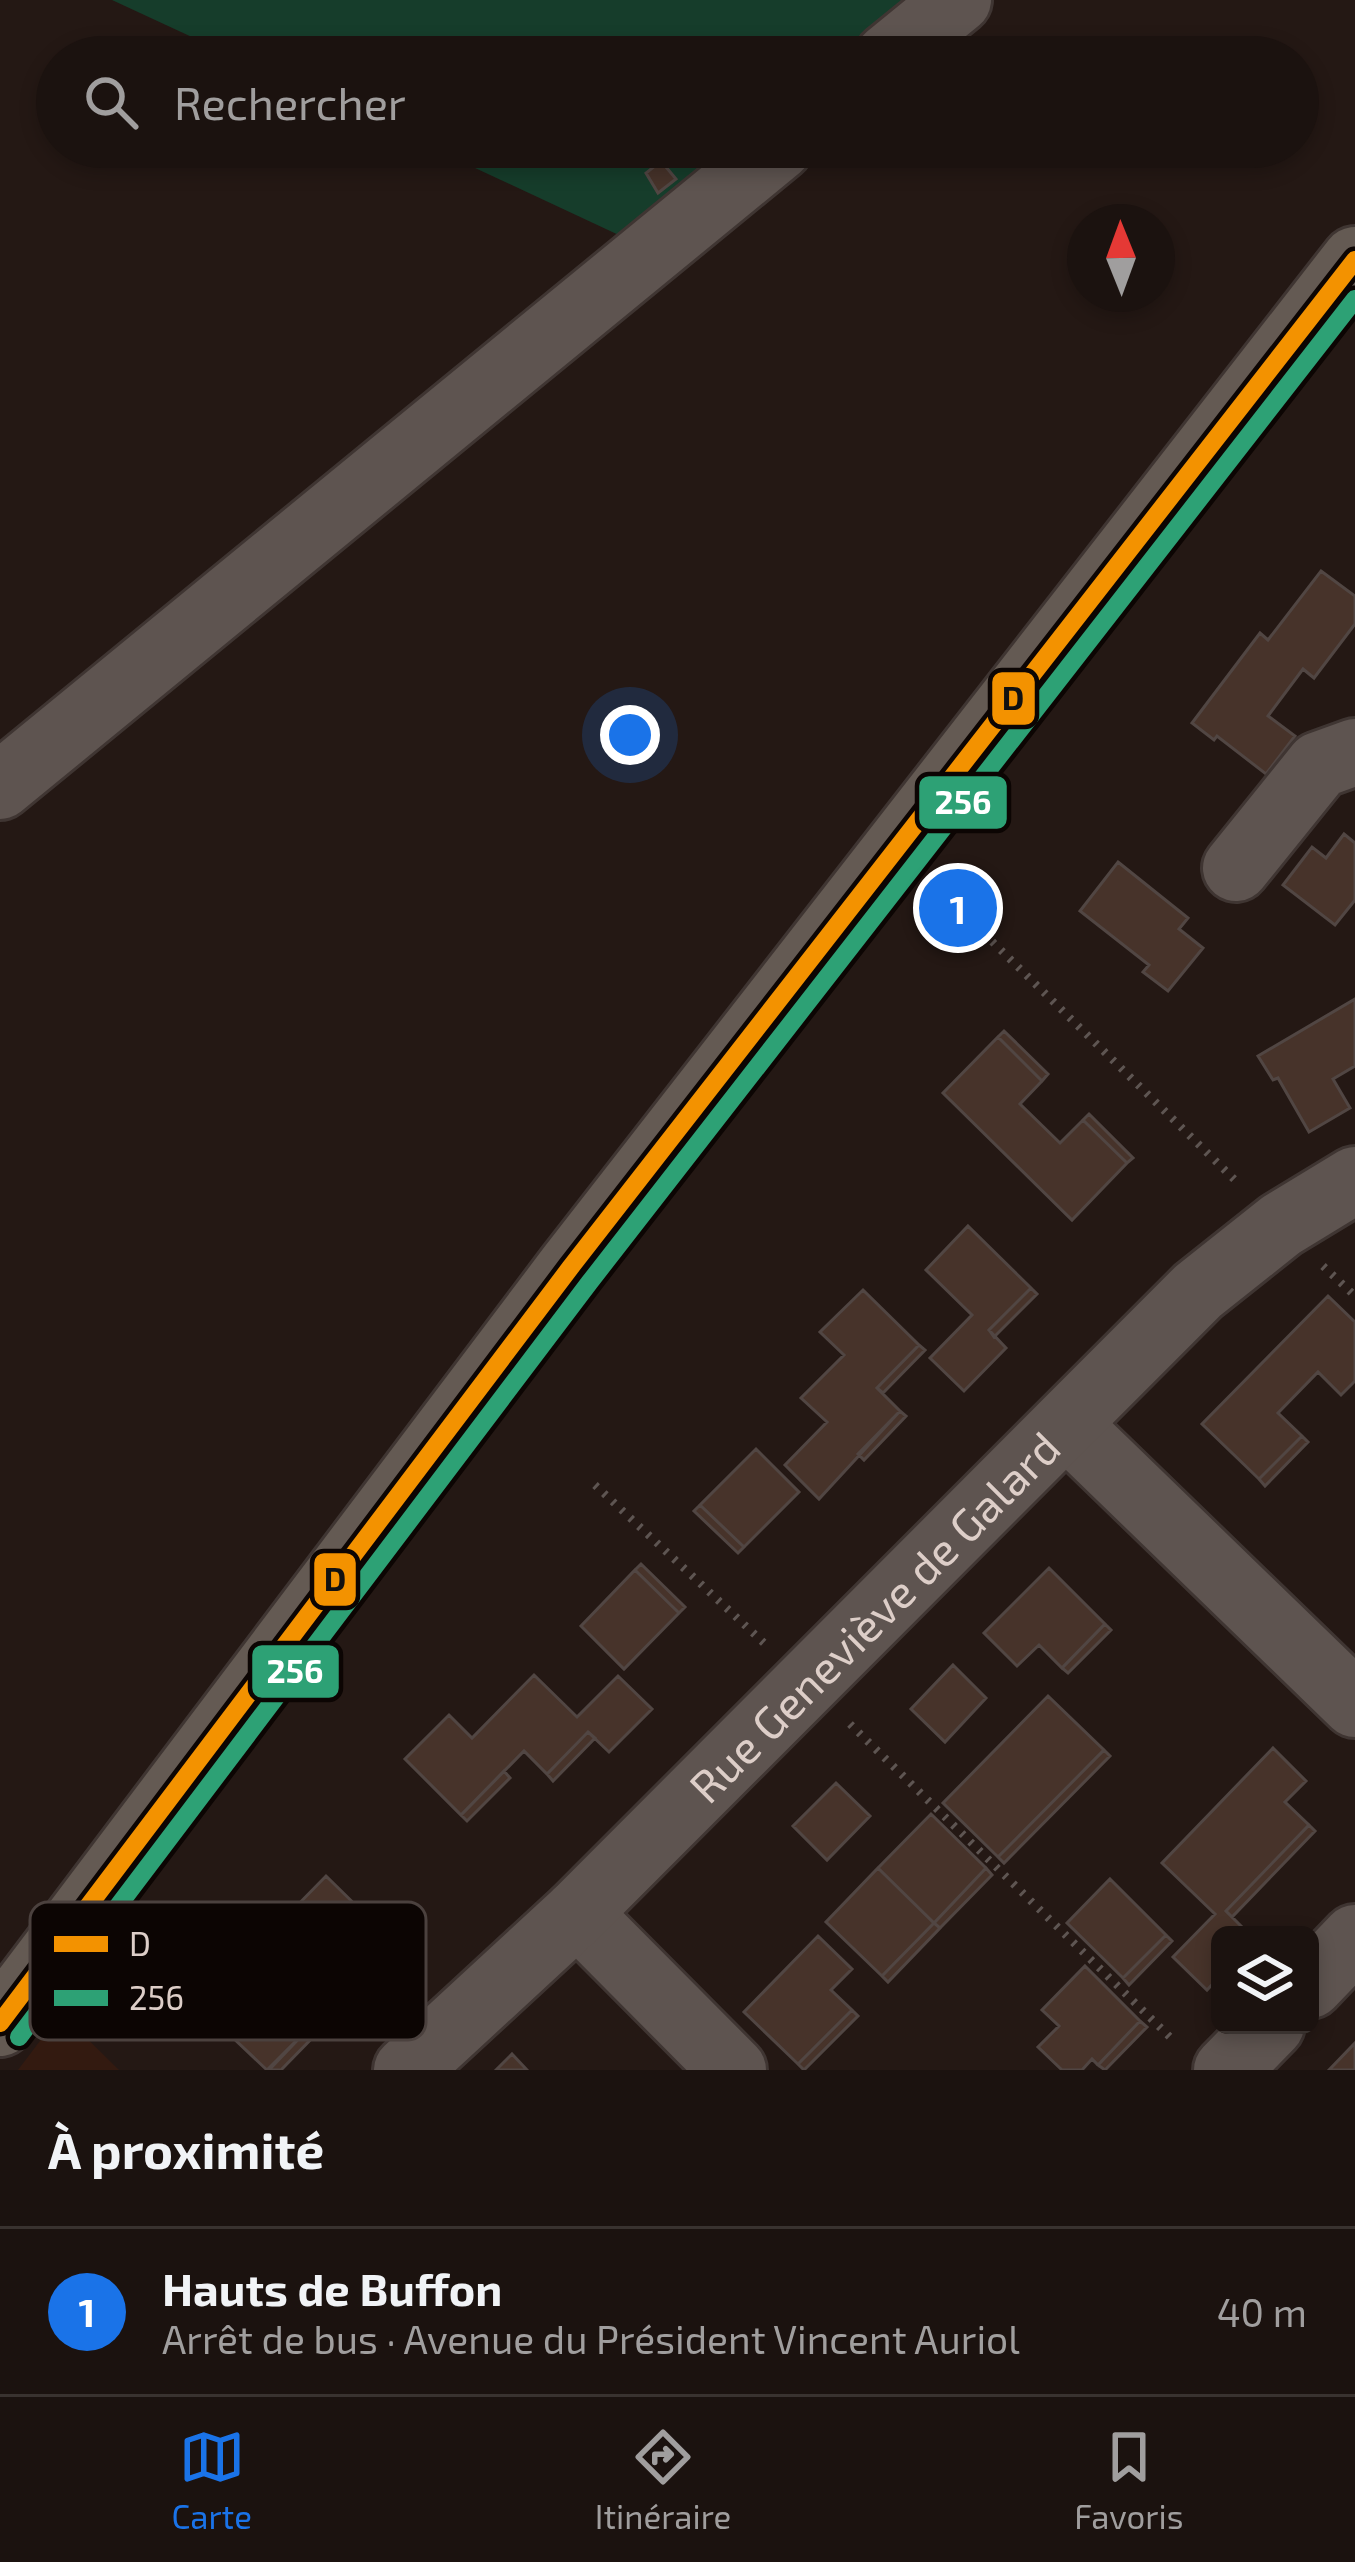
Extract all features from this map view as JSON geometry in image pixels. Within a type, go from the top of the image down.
[{"type":"main road","points":[[91,1902],[570,1268],[1355,260]]},
{"type":"main road","points":[[0,2023],[30,1983]]},
{"type":"street","points":[[914,36],[958,0]]},
{"type":"street","points":[[0,786],[753,168]]},
{"type":"street","points":[[1236,868],[1319,765],[1355,752]]},
{"type":"street","name":"Rue Geneviève de Galard","points":[[407,2070],[577,1913],[1198,1291],[1281,1225],[1355,1180]]},
{"type":"street","points":[[1066,1424],[1355,1704]]},
{"type":"street","points":[[577,1913],[733,2070]]},
{"type":"street","points":[[1319,1976],[1355,1938]]},
{"type":"street","points":[[1207,2062],[1255,2034]]},
{"type":"path","points":[[958,908],[1355,1297]]},
{"type":"path","points":[[595,1485],[1207,2062]]},
{"type":"shaded area","points":[[41,2040],[88,2040],[119,2070],[18,2070]]},
{"type":"green space","points":[[112,0],[910,0],[866,36],[190,36]]},
{"type":"green space","points":[[475,168],[707,168],[623,237]]},
{"type":"building","points":[[667,168],[676,179],[658,193],[646,173]]},
{"type":"building","points":[[1321,571],[1355,596],[1355,624],[1314,678],[1303,669],[1268,716],[1295,736],[1266,774],[1192,723],[1260,633],[1268,640]]},
{"type":"building","points":[[1344,834],[1355,843],[1355,900],[1335,925],[1283,885],[1312,847],[1326,858]]},
{"type":"building","points":[[1118,862],[1188,918],[1179,929],[1203,948],[1168,991],[1143,972],[1149,965],[1080,911]]},
{"type":"building","points":[[1355,999],[1355,1066],[1333,1079],[1350,1108],[1309,1132],[1278,1078],[1273,1080],[1258,1056]]},
{"type":"building","points":[[1004,1031],[1048,1074],[1042,1081],[998,1037]]},
{"type":"building","points":[[998,1037],[1042,1081],[1020,1104],[1060,1143],[1083,1120],[1127,1163],[1072,1220],[943,1093]]},
{"type":"building","points":[[1089,1114],[1133,1158],[1127,1163],[1083,1120]]},
{"type":"building","points":[[968,1226],[1031,1288],[989,1330],[1006,1348],[964,1391],[930,1358],[972,1315],[926,1270]]},
{"type":"building","points":[[1031,1288],[1037,1294],[994,1337],[989,1330]]},
{"type":"building","points":[[863,1290],[919,1345],[877,1388],[900,1411],[819,1499],[785,1465],[827,1422],[801,1398],[844,1355],[820,1332]]},
{"type":"building","points":[[1328,1296],[1355,1322],[1355,1381],[1341,1395],[1318,1372],[1278,1413],[1302,1436],[1259,1479],[1202,1424]]},
{"type":"building","points":[[919,1345],[925,1350],[883,1393],[877,1388]]},
{"type":"building","points":[[900,1411],[906,1416],[864,1460],[858,1454]]},
{"type":"building","points":[[1302,1436],[1308,1442],[1265,1486],[1259,1479]]},
{"type":"building","points":[[756,1449],[799,1492],[744,1547],[700,1505]]},
{"type":"building","points":[[700,1505],[744,1547],[738,1553],[694,1511]]},
{"type":"building","points":[[641,1564],[685,1607],[679,1613],[635,1570]]},
{"type":"building","points":[[1049,1568],[1105,1624],[1062,1668],[1039,1645],[1017,1666],[984,1633]]},
{"type":"building","points":[[635,1570],[679,1613],[624,1669],[581,1626]]},
{"type":"building","points":[[1105,1624],[1111,1630],[1068,1673],[1062,1668]]},
{"type":"building","points":[[953,1665],[986,1698],[945,1742],[911,1709]]},
{"type":"building","points":[[534,1675],[577,1717],[618,1676],[652,1709],[609,1752],[588,1732],[547,1774],[524,1751],[461,1815],[405,1759],[449,1715],[472,1738]]},
{"type":"building","points":[[1048,1696],[1104,1750],[998,1857],[943,1803]]},
{"type":"building","points":[[588,1732],[595,1738],[553,1781],[547,1774]]},
{"type":"building","points":[[1273,1748],[1306,1781],[1285,1802],[1309,1825],[1226,1911],[1241,1926],[1211,1926],[1211,1986],[1207,1990],[1173,1957],[1215,1914],[1162,1863]]},
{"type":"building","points":[[1104,1750],[1110,1756],[1004,1863],[998,1857]]},
{"type":"building","points":[[504,1771],[510,1778],[467,1821],[461,1815]]},
{"type":"building","points":[[836,1783],[870,1816],[827,1860],[793,1826]]},
{"type":"building","points":[[931,1814],[986,1868],[934,1923],[878,1868]]},
{"type":"building","points":[[1309,1825],[1315,1831],[1232,1917],[1226,1911]]},
{"type":"building","points":[[878,1868],[934,1923],[882,1976],[826,1922]]},
{"type":"building","points":[[986,1868],[992,1875],[940,1928],[934,1923]]},
{"type":"building","points":[[326,1876],[352,1902],[301,1902]]},
{"type":"building","points":[[1110,1879],[1166,1935],[1123,1978],[1067,1923]]},
{"type":"building","points":[[934,1923],[940,1928],[888,1982],[882,1976]]},
{"type":"building","points":[[1166,1935],[1172,1941],[1129,1985],[1123,1978]]},
{"type":"building","points":[[818,1936],[852,1969],[831,1990],[852,2010],[798,2064],[744,2012]]},
{"type":"building","points":[[1085,1966],[1140,2021],[1098,2065],[1092,2059],[1082,2070],[1062,2070],[1038,2047],[1059,2026],[1042,2010]]},
{"type":"building","points":[[852,2010],[858,2016],[804,2070],[798,2064]]},
{"type":"building","points":[[1140,2021],[1147,2027],[1105,2070],[1098,2065]]},
{"type":"building","points":[[235,2040],[297,2040],[267,2070]]},
{"type":"building","points":[[298,2040],[310,2040],[281,2070],[269,2070]]},
{"type":"building","points":[[1355,2043],[1355,2070],[1329,2070]]},
{"type":"building","points":[[512,2054],[527,2070],[496,2070]]},
{"type":"transit line","name":"D","points":[[91,1902],[570,1268],[1355,260]]},
{"type":"transit line","name":"256","points":[[121,1902],[589,1283],[1355,299]]},
{"type":"transit line","name":"D","points":[[0,2023],[30,1983]]},
{"type":"transit line","name":"256","points":[[19,2037],[30,2022]]},
{"type":"place","name":"Hauts de Buffon","points":[[958,908]]}]
